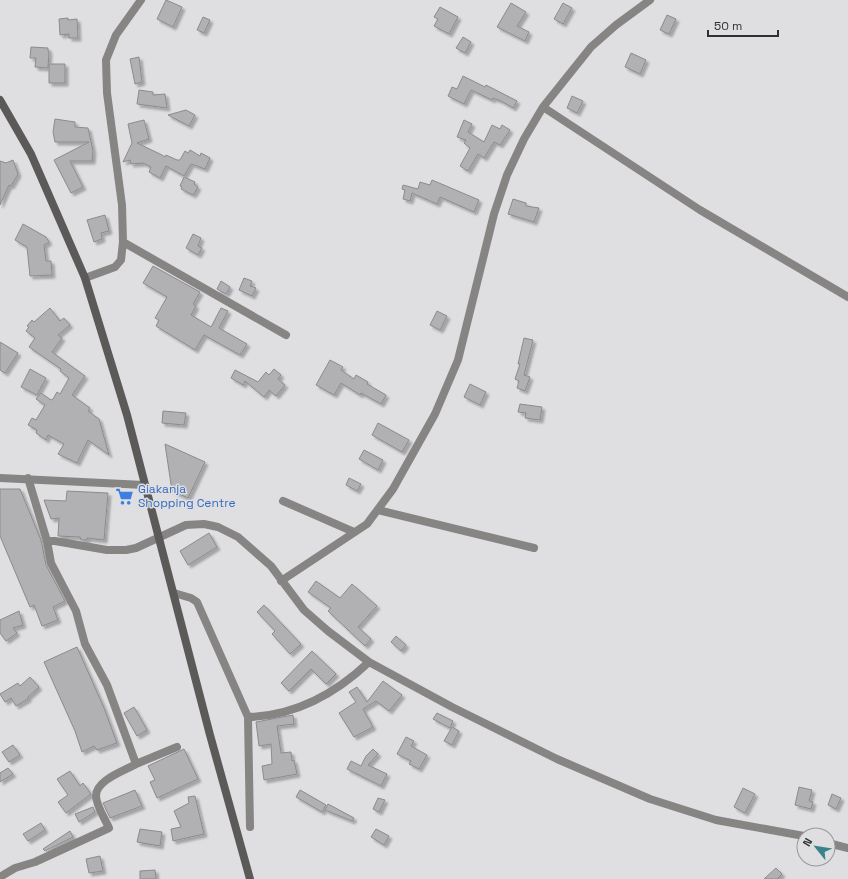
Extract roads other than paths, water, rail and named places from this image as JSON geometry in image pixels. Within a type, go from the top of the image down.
[{"type":"main road","points":[[0,100],[31,154],[85,278],[127,415],[210,735],[250,879]]},
{"type":"street","points":[[85,278],[115,267],[121,260],[123,242],[122,205],[107,93],[106,60],[116,35],[142,0]]},
{"type":"street","points":[[281,581],[367,524],[409,463],[447,389],[458,360],[494,214],[511,167],[524,139],[543,107],[591,47],[616,25],[650,0]]},
{"type":"street","points":[[543,107],[700,210],[848,297]]},
{"type":"street","points":[[123,242],[286,335]]},
{"type":"street","points":[[0,478],[28,478],[51,482],[144,485]]},
{"type":"street","points":[[28,478],[47,541],[51,563],[76,611],[85,644],[107,685],[136,764]]},
{"type":"street","points":[[283,501],[354,532]]},
{"type":"street","points":[[378,510],[534,548]]},
{"type":"street","points":[[47,541],[107,550],[126,550],[136,548],[186,525],[204,524],[218,527],[238,537],[254,551],[270,566],[304,610],[369,662],[536,749],[650,800],[716,820],[796,835]]},
{"type":"street","points":[[174,593],[191,598],[200,608],[248,717],[250,827]]},
{"type":"street","points":[[248,717],[273,716],[303,706],[325,696],[369,662]]},
{"type":"street","points":[[0,877],[15,868],[36,862],[109,828],[96,797],[97,790],[104,782],[136,764],[177,746]]},
{"type":"street","points":[[836,845],[848,848]]},
{"type":"place","name":"Giakanja Shopping Centre","points":[[125,496]]}]
